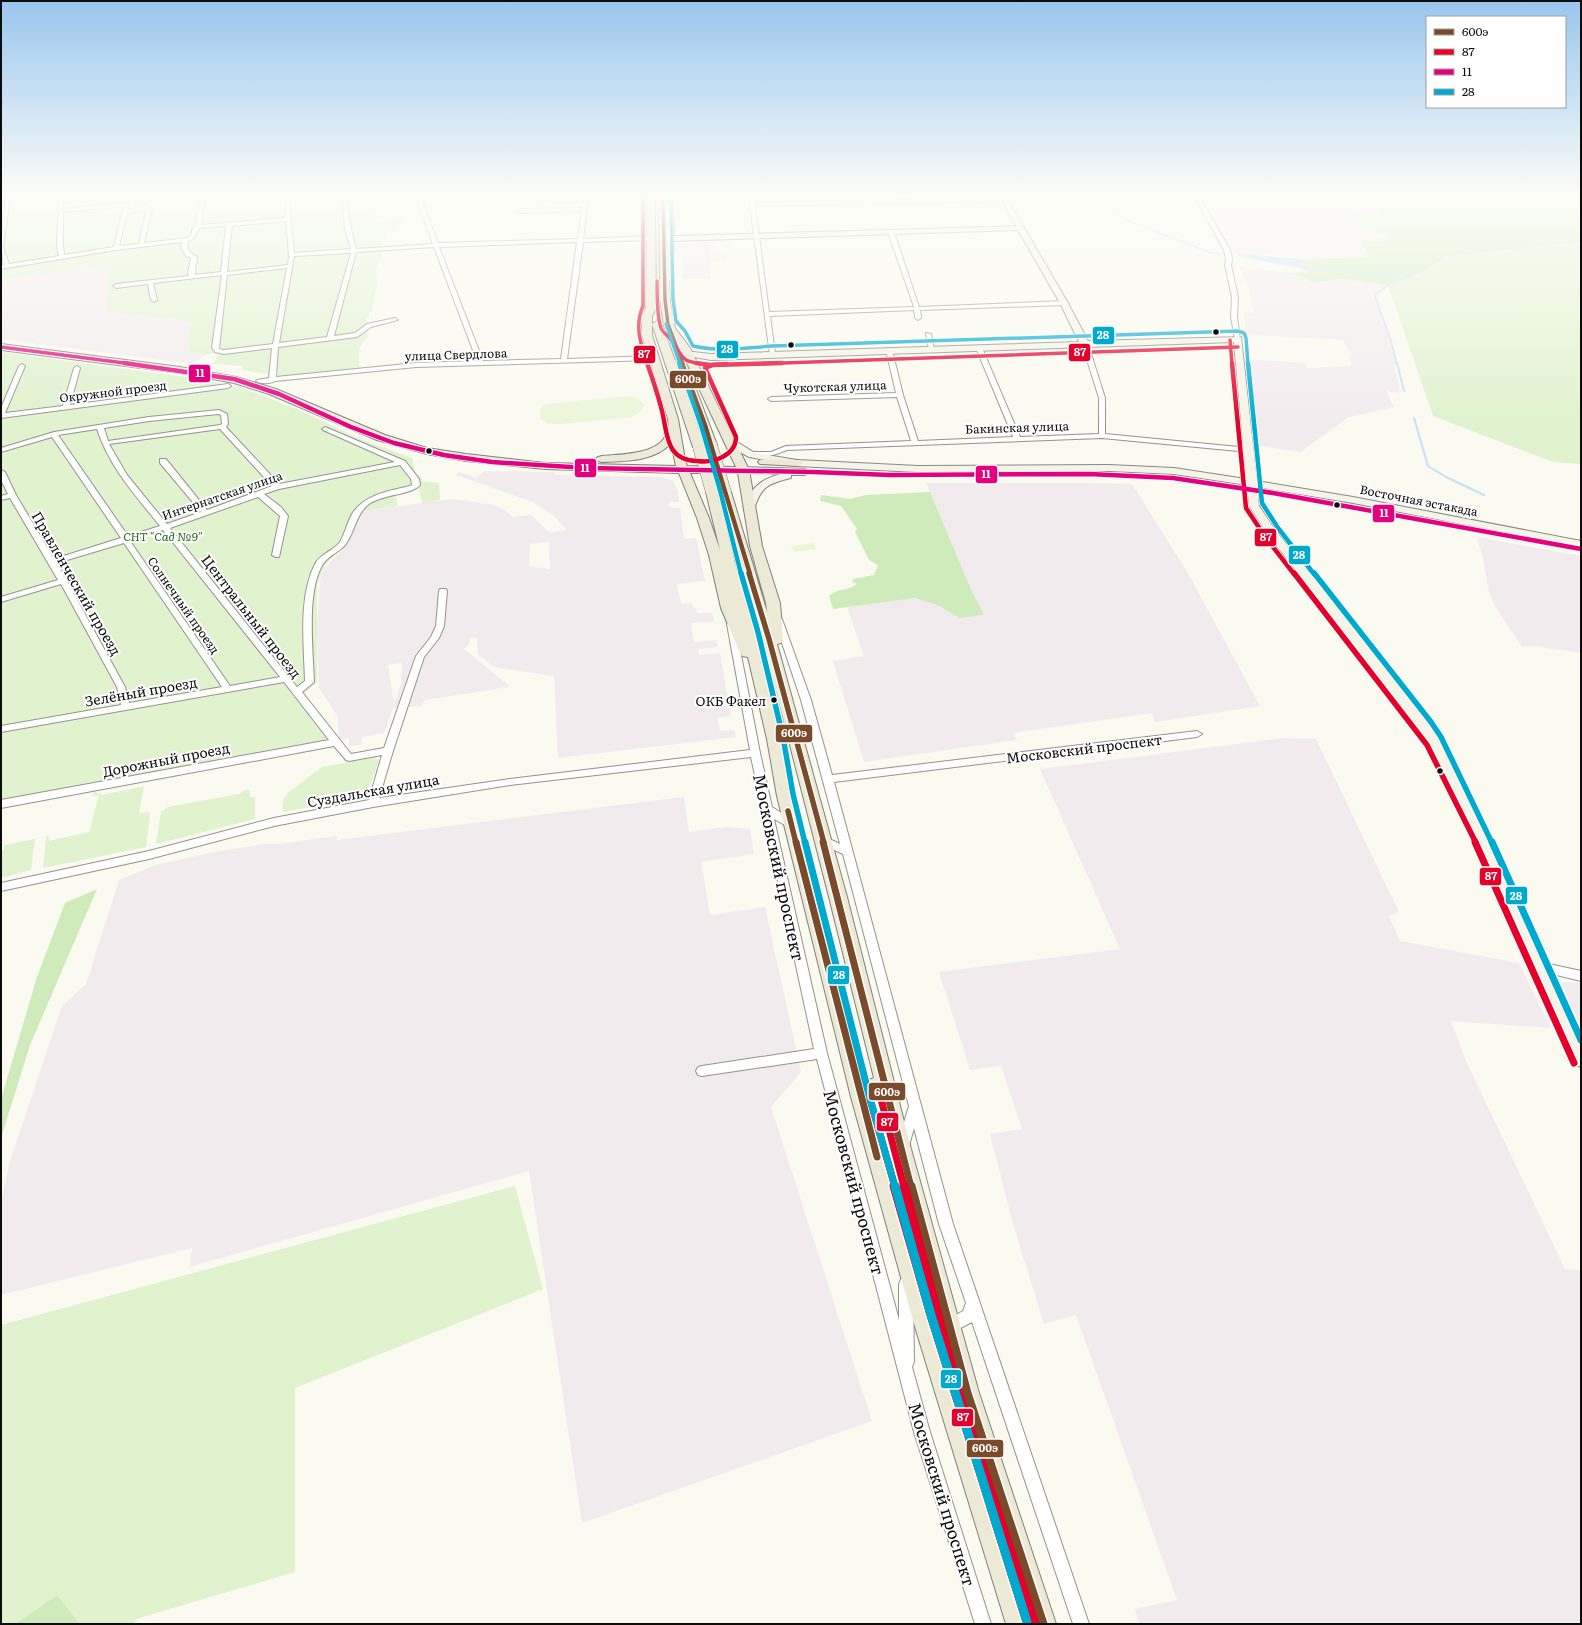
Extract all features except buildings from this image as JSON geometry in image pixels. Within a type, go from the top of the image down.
[{"type":"main road","points":[[651,274],[650,305],[647,316],[649,343],[675,427],[681,465],[703,518],[715,555],[728,608],[740,640],[762,683]]},
{"type":"main road","points":[[666,274],[665,300],[669,326],[711,445],[779,674],[823,840],[901,1148],[967,1393],[1043,1624]]},
{"type":"main road","name":"Московский проспект","points":[[650,305],[684,399],[712,492],[729,563],[762,683],[792,825],[861,1096],[906,1258],[1019,1624]]},
{"type":"main road","points":[[669,326],[678,336],[688,353],[741,466],[747,491],[756,546],[774,603],[779,674]]},
{"type":"main road","points":[[1,342],[198,368],[259,381],[278,382],[377,430],[430,446],[460,452],[496,456],[596,459],[681,465],[741,466]]},
{"type":"main road","points":[[1,347],[174,369],[234,379],[285,396],[351,427],[377,437],[416,449],[444,455],[506,463],[586,468],[635,469],[681,465]]},
{"type":"main road","points":[[596,459],[637,456],[656,451],[667,443],[672,437],[675,427]]},
{"type":"main road","points":[[676,439],[685,452],[703,454],[720,452],[726,447],[729,440]]},
{"type":"main road","points":[[764,462],[797,462]]},
{"type":"main road","points":[[635,469],[673,475],[678,478],[692,494]]},
{"type":"main road","points":[[692,494],[695,483],[702,479],[710,478],[733,479],[741,484],[747,491]]},
{"type":"main road","points":[[861,1096],[866,1089],[872,1087],[880,1088],[888,1094]]},
{"type":"main road","points":[[923,1317],[949,1327]]},
{"type":"street","points":[[116,286],[215,274]]},
{"type":"street","points":[[224,274],[215,348],[217,351],[224,352],[357,335],[361,329],[380,322],[395,320]]},
{"type":"street","points":[[278,382],[275,345],[289,274]]},
{"type":"street","points":[[330,338],[348,274]]},
{"type":"street","points":[[448,274],[481,363]]},
{"type":"street","points":[[564,361],[576,274]]},
{"type":"street","points":[[761,274],[772,354]]},
{"type":"street","points":[[905,274],[917,308],[918,318]]},
{"type":"street","points":[[1047,274],[1085,344],[1102,398],[1102,436]]},
{"type":"street","points":[[1230,274],[1235,297],[1234,317],[1238,339],[1254,506],[1272,533],[1394,686],[1434,741],[1479,832],[1581,1060]]},
{"type":"street","points":[[150,282],[154,300]]},
{"type":"street","points":[[767,314],[1064,304]]},
{"type":"street","points":[[928,334],[932,349]]},
{"type":"street","points":[[688,353],[711,357],[1238,339]]},
{"type":"street","points":[[979,348],[1017,438]]},
{"type":"street","points":[[890,350],[900,395],[915,442]]},
{"type":"street","points":[[696,369],[697,363],[711,357]]},
{"type":"street","name":"улица Свердлова","points":[[278,382],[406,366],[654,358]]},
{"type":"street","points":[[1,416],[22,366]]},
{"type":"street","points":[[66,408],[77,368]]},
{"type":"street","name":"Окружной проезд","points":[[1,416],[228,386]]},
{"type":"street","name":"Чукотская улица","points":[[771,399],[900,395]]},
{"type":"street","points":[[1,450],[54,434],[149,419],[218,412],[224,414],[225,424],[222,427]]},
{"type":"street","name":"Центральный проезд","points":[[100,427],[105,444],[124,476],[349,758],[388,751]]},
{"type":"street","points":[[105,444],[222,427]]},
{"type":"street","points":[[222,427],[277,487]]},
{"type":"street","points":[[296,692],[310,682],[308,611],[314,578],[320,563],[341,545],[357,512],[367,501],[377,496],[413,488],[416,485],[415,479],[402,463],[326,429]]},
{"type":"street","name":"Солнечный проезд","points":[[54,434],[228,690]]},
{"type":"street","name":"Бакинская улица","points":[[748,453],[769,455],[786,448],[1017,438],[1102,436],[1249,450]]},
{"type":"street","points":[[729,440],[748,453],[764,458],[797,462],[918,469],[1140,469],[1187,473],[1252,486]]},
{"type":"street","points":[[163,461],[206,513]]},
{"type":"street","points":[[741,466],[764,462]]},
{"type":"street","name":"Интернатская улица","points":[[53,562],[166,527],[277,487],[402,463]]},
{"type":"street","points":[[741,466],[813,472],[906,476],[1113,475],[1179,479],[1252,486]]},
{"type":"street","name":"Правленческий проезд","points":[[1,472],[12,495],[64,581],[120,687],[126,708]]},
{"type":"street","points":[[749,510],[753,493],[764,484],[781,477],[813,472]]},
{"type":"street","name":"Восточная эстакада","points":[[1252,486],[1581,544]]},
{"type":"street","name":"Восточная эстакада","points":[[1252,486],[1581,549]]},
{"type":"street","points":[[259,494],[278,509],[284,516],[276,555]]},
{"type":"street","points":[[1,498],[12,495]]},
{"type":"street","points":[[1,600],[64,581]]},
{"type":"street","points":[[374,803],[388,751],[420,656],[435,638],[440,626],[443,591]]},
{"type":"street","points":[[774,603],[792,662],[806,700],[828,779],[946,1224],[972,1305],[1081,1624]]},
{"type":"street","name":"Московский проспект","points":[[728,608],[751,734],[821,1053],[922,1432],[983,1624]]},
{"type":"street","name":"Зелёный проезд","points":[[1,730],[285,679]]},
{"type":"street","name":"Московский проспект","points":[[828,779],[1197,734]]},
{"type":"street","name":"Дорожный проезд","points":[[1,804],[336,742]]},
{"type":"street","name":"Суздальская улица","points":[[1,887],[149,855],[274,822],[374,803],[510,782],[755,753]]},
{"type":"street","points":[[767,809],[792,825]]},
{"type":"street","points":[[823,840],[846,851]]},
{"type":"street","points":[[1540,967],[1581,976]]},
{"type":"street","points":[[702,1071],[821,1053]]},
{"type":"street","points":[[901,1148],[914,1108]]},
{"type":"street","points":[[906,1258],[907,1377]]},
{"type":"street","points":[[949,1327],[969,1316],[972,1305]]},
{"type":"shaded area","points":[[42,274],[108,274],[106,311],[192,322],[188,352],[205,355],[193,364],[1,339],[1,280]]},
{"type":"shaded area","points":[[683,274],[710,274],[710,279],[683,279]]},
{"type":"shaded area","points":[[1242,274],[1293,274],[1313,282],[1345,279],[1388,285],[1375,296],[1391,341],[1397,365],[1394,365],[1401,393],[1386,391],[1394,407],[1349,417],[1300,452],[1255,445],[1248,359],[1305,363],[1308,368],[1350,366],[1352,364],[1348,356],[1352,356],[1343,340],[1246,335],[1244,312],[1254,313],[1248,286]]},
{"type":"shaded area","points":[[484,471],[553,472],[557,475],[661,477],[672,480],[678,491],[679,502],[669,502],[668,505],[671,508],[680,508],[684,539],[696,538],[705,581],[677,584],[681,604],[692,603],[693,608],[695,607],[697,613],[712,613],[714,622],[691,623],[694,642],[717,640],[718,647],[698,649],[699,655],[720,653],[731,716],[717,718],[720,731],[734,730],[736,737],[558,758],[554,676],[493,667],[478,654],[477,638],[470,638],[470,642],[464,649],[509,687],[425,700],[421,706],[393,708],[384,733],[362,737],[361,745],[349,746],[349,738],[339,740],[338,717],[319,688],[317,628],[320,579],[324,569],[341,551],[363,511],[452,499],[494,505],[506,511],[513,517],[531,515],[549,532],[567,530],[554,516],[533,502],[456,475],[459,472],[477,478]],"holes":[[[549,542],[550,569],[529,566],[530,544]],[[402,663],[401,684],[394,704],[388,665]]]},
{"type":"shaded area","points":[[926,483],[1132,484],[1189,575],[1260,706],[1155,722],[1152,713],[1013,733],[1017,740],[864,762],[833,661],[864,656],[847,607],[915,598],[940,606],[959,617],[984,615],[970,587]]},
{"type":"shaded area","points":[[1477,537],[1581,556],[1581,653],[1534,646],[1522,647],[1496,608],[1489,593],[1484,563]]},
{"type":"shaded area","points":[[1283,738],[1316,739],[1399,912],[1389,916],[1400,941],[1519,963],[1551,1028],[1451,1021],[1466,1061],[1565,1269],[1581,1270],[1581,1624],[1139,1624],[1135,1609],[1177,1600],[1076,1315],[1044,1324],[1013,1224],[990,1134],[1022,1129],[1001,1066],[970,1070],[939,972],[1120,949],[1040,769]]},
{"type":"shaded area","points":[[684,797],[689,832],[725,827],[750,829],[754,854],[701,862],[710,915],[765,907],[801,1072],[771,1107],[872,1421],[582,1523],[529,1171],[189,1267],[192,1248],[1,1295],[1,1202],[10,1161],[62,1006],[86,984],[119,880],[155,865],[219,851],[266,844],[278,844],[337,836],[337,840]]},
{"type":"shaded area","points":[[1561,983],[1581,983],[1581,1028]]},
{"type":"green space","points":[[1,274],[42,274],[1,280]]},
{"type":"green space","points":[[108,274],[376,274],[377,284],[372,311],[369,312],[369,318],[366,318],[366,322],[369,323],[367,328],[368,338],[364,341],[359,351],[360,368],[298,376],[280,376],[241,370],[244,366],[213,364],[220,352],[205,355],[188,352],[192,322],[106,311]]},
{"type":"green space","points":[[1293,274],[1416,274],[1388,285],[1345,279],[1313,282]]},
{"type":"green space","points":[[1416,274],[1581,274],[1581,464],[1553,462],[1433,416],[1388,285]]},
{"type":"green space","name":"СНТ \"Сад №9\"","points":[[1,352],[200,379],[243,388],[299,410],[360,439],[412,458],[415,471],[422,479],[421,481],[439,483],[440,500],[422,503],[419,489],[396,494],[397,506],[363,511],[363,509],[341,549],[325,565],[317,584],[317,682],[305,693],[331,741],[1,806]]},
{"type":"green space","points":[[628,396],[638,399],[645,406],[640,412],[631,417],[560,424],[548,424],[540,418],[540,409],[546,404]]},
{"type":"green space","points":[[930,492],[970,587],[984,615],[959,618],[940,606],[915,598],[833,609],[829,596],[836,591],[850,588],[857,584],[852,582],[853,579],[874,575],[878,565],[869,560],[855,532],[857,529],[841,506],[820,501],[821,495],[850,499],[866,495]]},
{"type":"green space","points":[[814,543],[817,549],[794,552],[791,546]]},
{"type":"green space","points":[[375,757],[379,761],[366,796],[284,812],[282,808],[283,800],[289,792],[322,767]]},
{"type":"green space","points":[[144,786],[139,813],[147,812],[150,814],[146,847],[43,868],[46,837],[49,836],[49,841],[89,832],[99,795],[93,796],[94,791],[102,795]]},
{"type":"green space","points":[[247,789],[250,791],[250,797],[255,797],[255,819],[156,844],[161,812],[168,807],[239,794]]},
{"type":"green space","points":[[35,839],[31,870],[1,878],[1,851],[3,851],[5,845]]},
{"type":"green space","points":[[97,889],[30,1045],[1,1138],[1,1099],[37,977],[65,903]]},
{"type":"green space","points":[[515,1186],[543,1289],[295,1388],[295,1572],[136,1619],[135,1624],[1,1624],[1,1325]]},
{"type":"green space","points":[[57,1595],[78,1624],[16,1624]]},
{"type":"waterway","points":[[1386,274],[1404,279]]},
{"type":"waterway","points":[[1404,279],[1416,274]]},
{"type":"waterway","points":[[1397,364],[1391,341],[1375,296],[1388,285],[1404,279]]},
{"type":"waterway","points":[[1397,363],[1404,391]]},
{"type":"waterway","points":[[1414,418],[1428,466],[1446,477],[1484,495]]},
{"type":"transit line","name":"87","points":[[643,274],[643,306],[639,315],[639,337],[661,407],[668,441],[678,457],[688,461],[712,462],[728,455],[736,443],[736,437],[705,368],[713,365],[1238,347]]},
{"type":"transit line","name":"600э","points":[[664,274],[665,300],[668,324],[705,425],[769,639],[838,897],[901,1149],[967,1393],[1043,1624]]},
{"type":"transit line","name":"28","points":[[673,274],[673,299],[676,321],[685,331],[693,346],[703,348],[732,349],[772,346],[1238,331],[1244,333],[1246,338],[1262,503],[1278,528],[1431,722],[1441,737],[1486,829],[1581,1040]]},
{"type":"transit line","name":"87","points":[[657,281],[657,301],[661,329],[672,341],[682,358],[686,361],[710,365],[727,364]]},
{"type":"transit line","name":"28","points":[[666,324],[701,425],[720,490],[737,561],[758,632],[783,737],[793,794],[869,1095],[931,1315],[1027,1622]]},
{"type":"transit line","name":"87","points":[[1230,340],[1246,508],[1266,538],[1427,745],[1472,835],[1574,1063]]},
{"type":"transit line","name":"11","points":[[1,347],[174,369],[234,379],[279,394],[351,427],[394,443],[444,455],[492,462],[586,468],[813,472],[890,475],[1089,474],[1173,478],[1273,493],[1581,549]]},
{"type":"transit line","name":"600э","points":[[788,811],[877,1157]]},
{"type":"transit line","name":"87","points":[[1027,1622],[931,1315],[870,1099],[874,1095],[881,1099],[959,1395],[1035,1624]]},
{"type":"place","name":"ОКБ Факел","points":[[774,700]]}]
